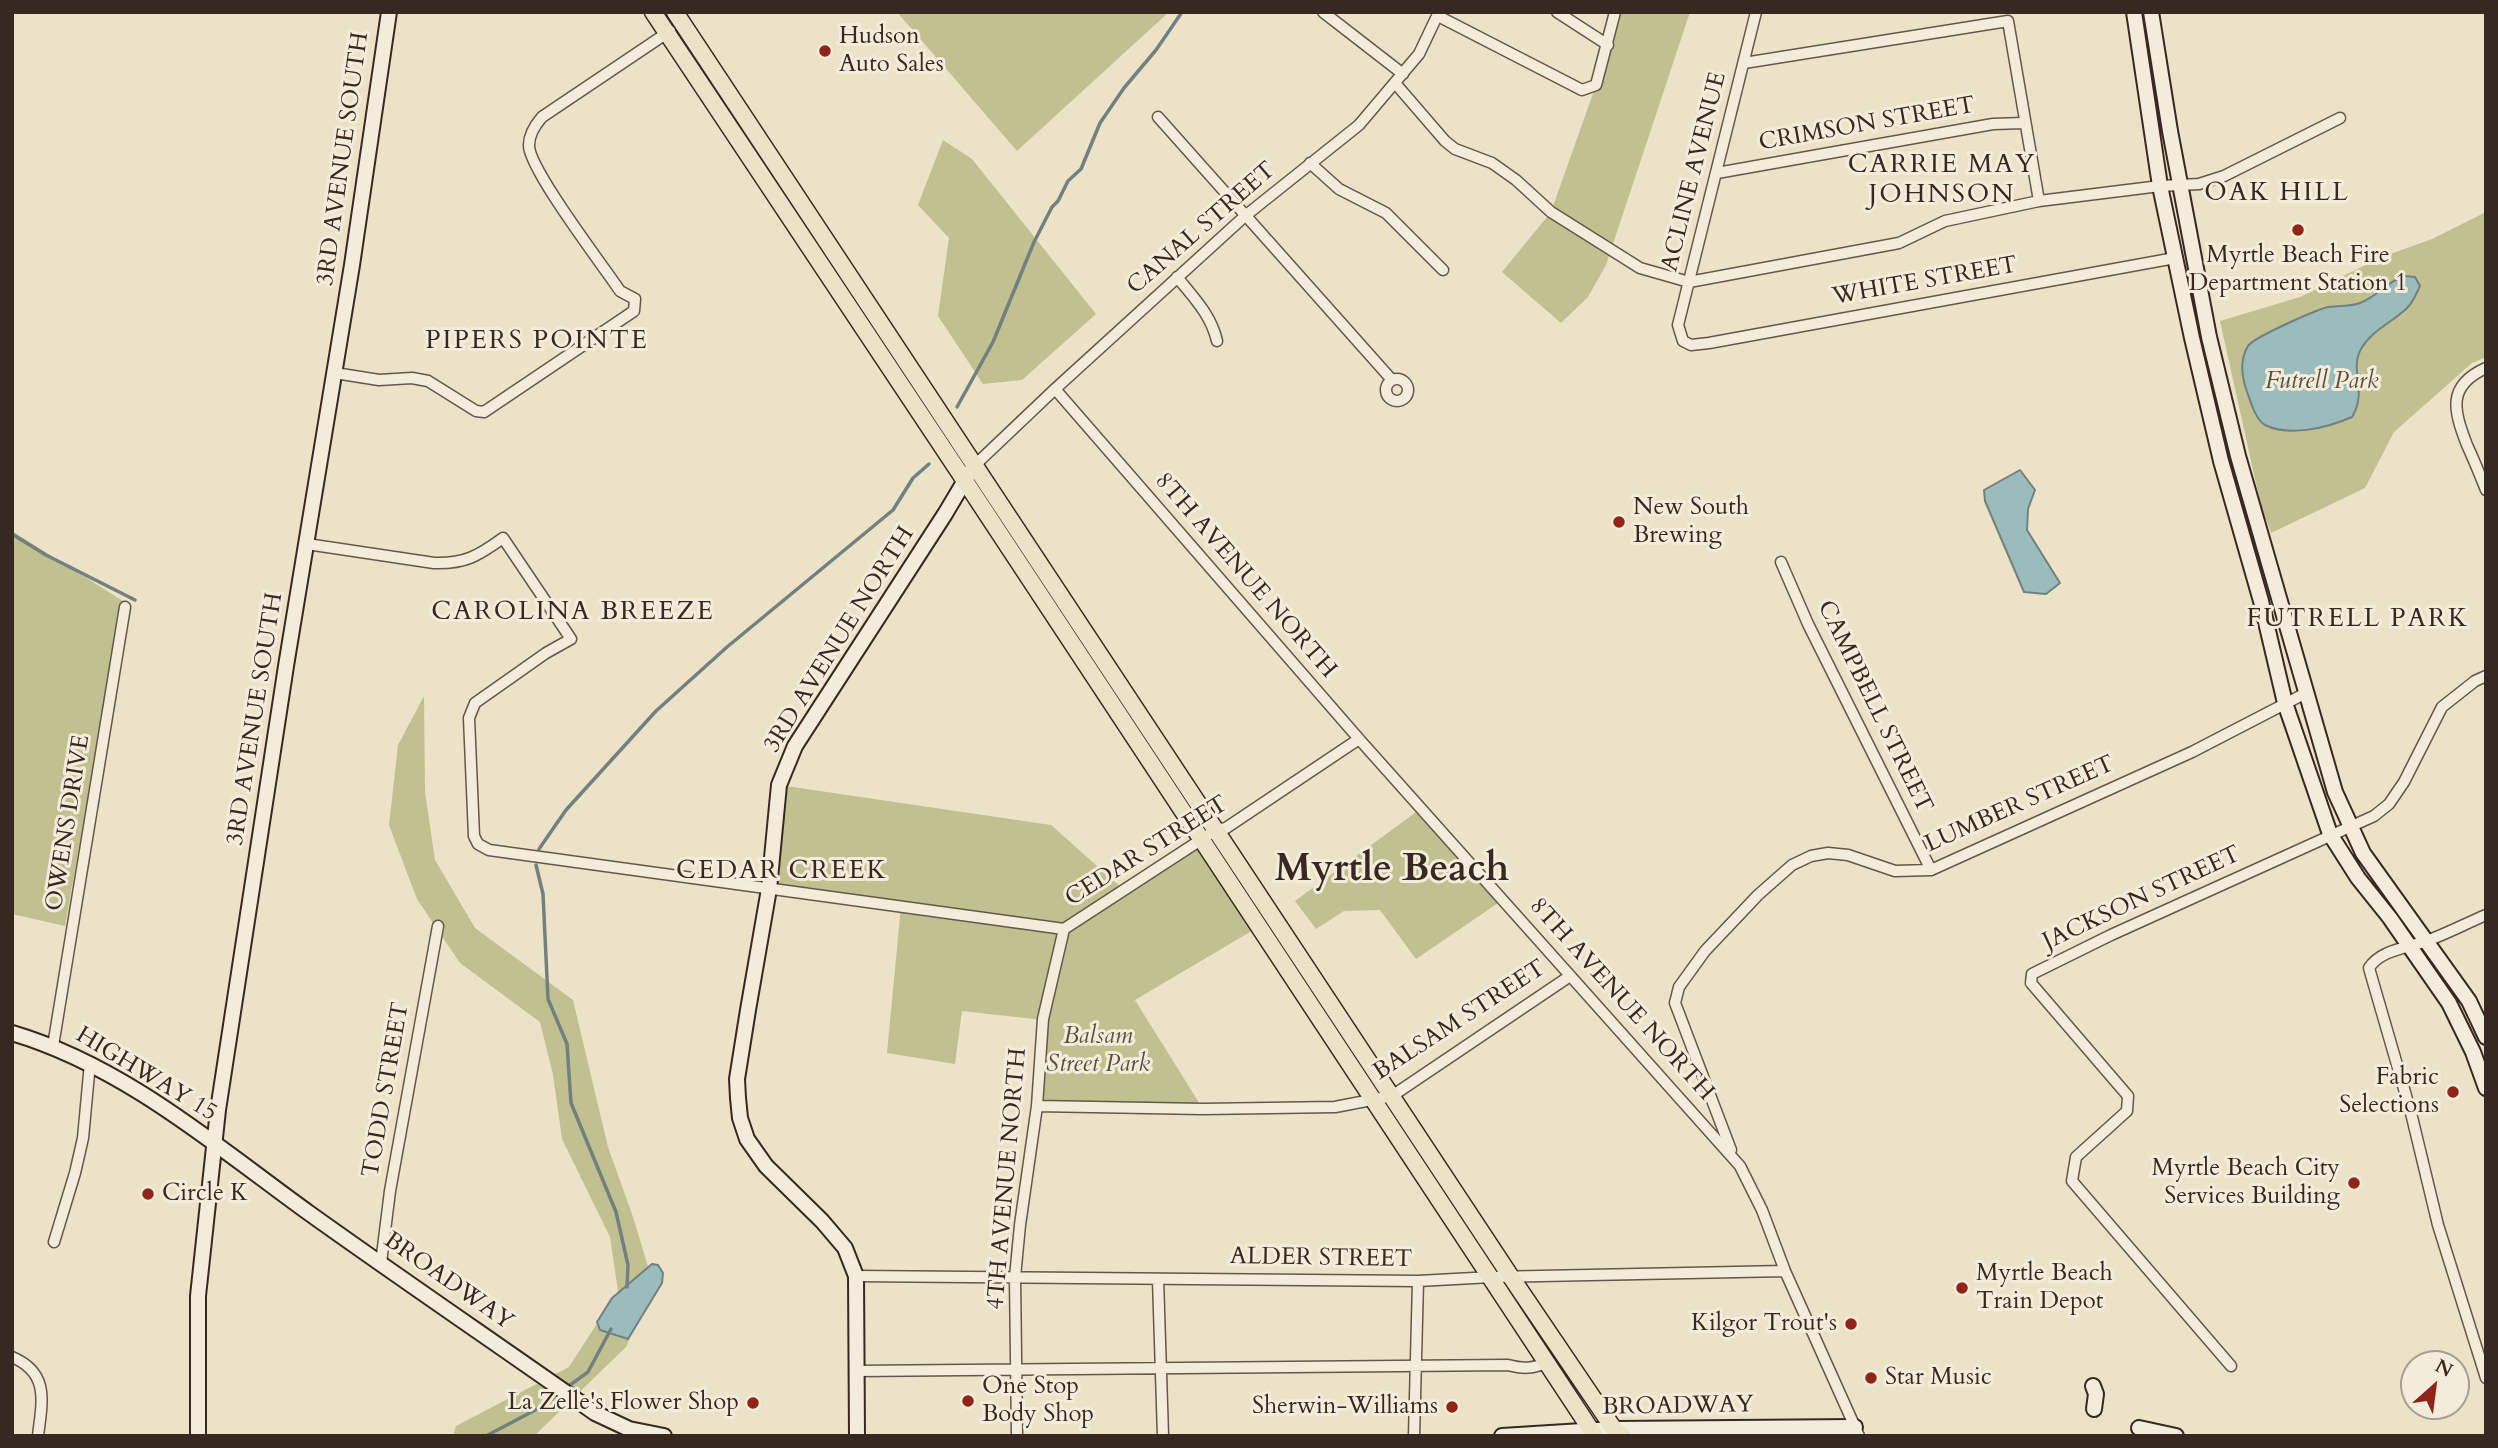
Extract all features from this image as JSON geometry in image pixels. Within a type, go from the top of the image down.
[{"type":"main road","name":"3RD AVENUE SOUTH","points":[[198,1436],[198,1296],[218,1110],[239,964],[335,373],[389,12]]},
{"type":"main road","points":[[653,12],[1548,1362],[1593,1434]]},
{"type":"main road","points":[[2134,12],[2160,186],[2175,258],[2221,461],[2261,601],[2285,703],[2330,834],[2358,878],[2390,918],[2449,1003],[2473,1052],[2486,1088]]},
{"type":"main road","points":[[2151,12],[2209,337],[2238,456],[2335,792],[2363,853],[2471,1004],[2486,1037]]},
{"type":"main road","points":[[678,18],[1511,1277],[1619,1433]]},
{"type":"main road","name":"3RD AVENUE NORTH","points":[[856,1436],[856,1276],[845,1248],[822,1221],[766,1166],[747,1139],[740,1118],[737,1079],[769,889],[779,785],[795,746],[975,465]]},
{"type":"main road","name":"HIGHWAY 15","points":[[12,1033],[53,1046],[90,1063],[216,1144]]},
{"type":"main road","name":"BROADWAY","points":[[216,1144],[595,1413],[627,1432],[664,1436]]},
{"type":"main road","points":[[2093,1386],[2096,1394],[2094,1409]]},
{"type":"main road","name":"BROADWAY","points":[[1502,1436],[1857,1432]]},
{"type":"main road","points":[[2141,1432],[2176,1436]]},
{"type":"street","points":[[1323,12],[1403,74]]},
{"type":"street","points":[[1557,12],[1608,45]]},
{"type":"street","points":[[1438,14],[1582,90],[1596,85],[1615,12]]},
{"type":"street","name":"ACLINE AVENUE","points":[[1683,341],[1678,325],[1756,12]]},
{"type":"street","name":"CANAL STREET","points":[[975,465],[1245,216],[1359,124],[1419,54],[1438,14]]},
{"type":"street","points":[[335,373],[379,380],[412,378],[428,381],[477,411],[484,412],[635,311],[635,299],[620,291],[537,171],[528,145],[535,124],[542,117],[667,33],[678,18]]},
{"type":"street","points":[[1744,62],[2008,21],[2039,201]]},
{"type":"street","points":[[1395,83],[1455,149],[1492,163],[1516,180],[1551,212],[1640,268],[1689,282],[1899,243],[1945,221],[2039,201],[2160,186],[2199,184],[2224,176],[2340,118]]},
{"type":"street","points":[[1158,117],[1392,380]]},
{"type":"street","name":"CRIMSON STREET","points":[[1717,173],[1993,124],[2024,123]]},
{"type":"street","points":[[1310,163],[1339,189],[1386,213],[1443,270]]},
{"type":"street","name":"WHITE STREET","points":[[1683,341],[1691,345],[1709,343],[2175,258]]},
{"type":"street","points":[[1177,278],[1213,325],[1217,341]]},
{"type":"street","points":[[2486,368],[2464,383],[2457,393],[2455,406],[2458,421],[2486,490]]},
{"type":"street","name":"8TH AVENUE NORTH","points":[[1055,389],[1359,739],[1740,1166],[1762,1210],[1785,1271],[1857,1432]]},
{"type":"street","name":"CEDAR STREET","points":[[307,544],[455,564],[471,558],[503,538],[571,639],[546,653],[475,703],[469,718],[474,836],[478,844],[489,850],[1065,929],[1216,830],[1226,828],[1359,739]]},
{"type":"street","name":"CAMPBELL STREET","points":[[1780,562],[1808,624],[1931,870]]},
{"type":"street","name":"OWENS DRIVE","points":[[53,1046],[125,607]]},
{"type":"street","name":"JACKSON STREET","points":[[2231,1366],[2072,1181],[2076,1157],[2127,1111],[2128,1096],[2031,984],[2032,974],[2111,935],[2374,816],[2389,804],[2404,782],[2442,707],[2475,681],[2486,676]]},
{"type":"street","name":"LUMBER STREET","points":[[1733,1157],[1675,1003],[1679,986],[1705,951],[1758,895],[1793,865],[1811,856],[1828,853],[1848,855],[1895,871],[1931,870],[2192,752],[2306,694]]},
{"type":"street","points":[[2486,915],[2427,941],[2381,956],[2373,961],[2369,968],[2411,1113],[2438,1225],[2486,1378]]},
{"type":"street","name":"TODD STREET","points":[[381,1263],[390,1191],[438,926]]},
{"type":"street","name":"4TH AVENUE NORTH","points":[[1017,1436],[1015,1277],[1037,1106],[1043,1019],[1065,929]]},
{"type":"street","name":"BALSAM STREET","points":[[1037,1106],[1203,1109],[1335,1107],[1392,1096],[1570,976]]},
{"type":"street","points":[[54,1242],[83,1138],[90,1063]]},
{"type":"street","name":"ALDER STREET","points":[[856,1276],[1418,1282],[1511,1277],[1785,1271]]},
{"type":"street","points":[[1158,1279],[1163,1436]]},
{"type":"street","points":[[1414,1436],[1418,1282]]},
{"type":"street","points":[[12,1357],[35,1371],[39,1383],[42,1394],[38,1436]]},
{"type":"street","points":[[856,1371],[1508,1365],[1536,1368],[1548,1362]]},
{"type":"green space","points":[[897,12],[1169,12],[1017,151]]},
{"type":"green space","points":[[1615,12],[1690,12],[1606,265],[1588,297],[1561,323],[1502,272],[1551,212],[1596,85]]},
{"type":"green space","points":[[943,140],[972,159],[1096,314],[1022,380],[983,384],[938,316],[949,238],[918,205]]},
{"type":"green space","name":"Futrell Park","points":[[2486,212],[2486,357],[2472,363],[2394,432],[2365,488],[2271,533],[2261,506],[2220,321],[2300,297],[2382,257],[2432,239]]},
{"type":"green space","points":[[12,531],[123,601],[65,926],[12,914]]},
{"type":"green space","points":[[424,696],[425,792],[435,860],[475,928],[573,1000],[608,1147],[653,1283],[626,1347],[534,1436],[453,1436],[456,1426],[569,1367],[618,1291],[610,1237],[562,1139],[553,1075],[540,1022],[460,963],[417,899],[389,825],[398,745]]},
{"type":"green space","name":"Balsam Street Park","points":[[779,785],[1051,825],[1124,890],[1201,840],[1260,926],[1135,1000],[1203,1109],[1037,1106],[1043,1020],[962,1011],[955,1064],[887,1053],[901,906],[769,889]]},
{"type":"green space","points":[[1423,807],[1504,899],[1416,959],[1380,910],[1344,911],[1316,929],[1295,901]]},
{"type":"water","points":[[2405,276],[2415,277],[2420,286],[2408,307],[2376,332],[2361,349],[2357,365],[2358,398],[2352,417],[2308,430],[2275,429],[2265,425],[2256,415],[2245,386],[2242,363],[2248,346],[2273,330],[2321,309],[2353,305],[2366,300]]},
{"type":"water","points":[[2020,470],[2035,490],[2028,509],[2027,530],[2060,583],[2046,594],[2024,592],[1985,501],[1984,490]]},
{"type":"water","points":[[652,1264],[658,1265],[663,1273],[662,1283],[628,1339],[600,1330],[597,1322],[612,1298]]},
{"type":"waterway","points":[[957,407],[993,342],[1034,242],[1052,207],[1068,181],[1081,169],[1100,123],[1182,12]]},
{"type":"waterway","points":[[539,849],[566,810],[656,711],[727,647],[893,510],[913,478],[929,464]]},
{"type":"waterway","points":[[12,534],[46,555],[135,600]]},
{"type":"waterway","points":[[536,865],[543,894],[548,999],[567,1044],[571,1103],[616,1212],[628,1265],[627,1287]]},
{"type":"waterway","points":[[566,1388],[588,1372],[611,1329]]},
{"type":"waterway","points":[[486,1436],[541,1407],[560,1393]]},
{"type":"place","name":"Hudson Auto Sales","points":[[825,51]]},
{"type":"place","name":"Myrtle Beach Fire Department Station 1","points":[[2298,230]]},
{"type":"place","name":"New South Brewing","points":[[1619,522]]},
{"type":"place","name":"Fabric Selections","points":[[2453,1092]]},
{"type":"place","name":"Myrtle Beach City Services Building","points":[[2354,1183]]},
{"type":"place","name":"Circle K","points":[[148,1194]]},
{"type":"place","name":"Myrtle Beach Train Depot","points":[[1962,1288]]},
{"type":"place","name":"Kilgor Trout's","points":[[1851,1324]]},
{"type":"place","name":"Star Music","points":[[1871,1378]]},
{"type":"place","name":"One Stop Body Shop","points":[[968,1401]]},
{"type":"place","name":"La Zelle's Flower Shop","points":[[753,1403]]},
{"type":"place","name":"Sherwin-Williams","points":[[1452,1407]]},
{"type":"district","name":"CARRIE MAY JOHNSON","points":[[1942,181]]},
{"type":"district","name":"OAK HILL","points":[[2277,194]]},
{"type":"district","name":"PIPERS POINTE","points":[[537,342]]},
{"type":"district","name":"CAROLINA BREEZE","points":[[573,613]]},
{"type":"district","name":"FUTRELL PARK","points":[[2358,620]]},
{"type":"district","name":"Myrtle Beach","points":[[1392,871]]},
{"type":"district","name":"CEDAR CREEK","points":[[782,872]]}]
